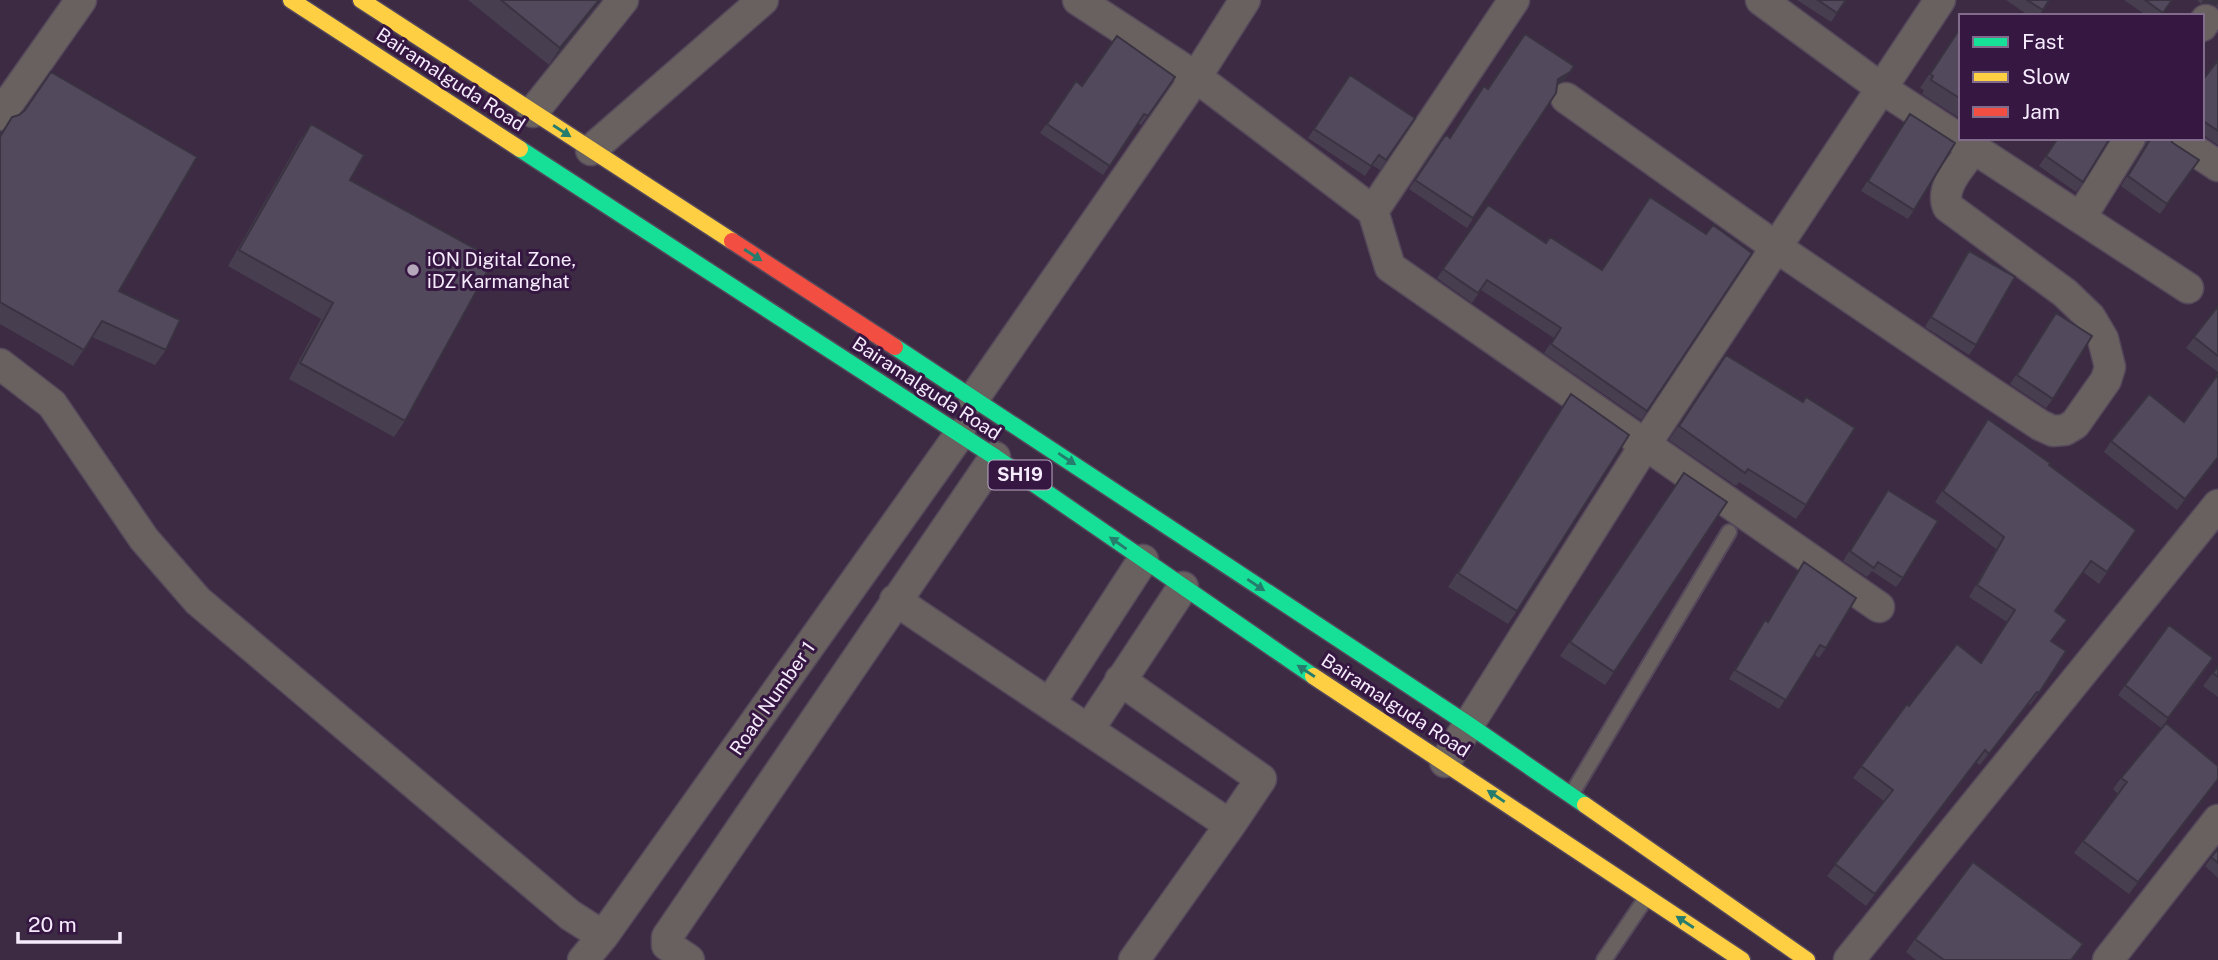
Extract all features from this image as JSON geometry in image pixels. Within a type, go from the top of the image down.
[{"type":"main road","name":"Bairamalguda Road","points":[[291,0],[995,457],[1183,587],[1742,960]]},
{"type":"main road","name":"Bairamalguda Road","points":[[361,0],[974,398],[1469,725],[1807,960]]},
{"type":"street","points":[[0,115],[81,0]]},
{"type":"street","points":[[533,112],[623,0]]},
{"type":"street","points":[[591,150],[762,0]]},
{"type":"street","points":[[1078,0],[1196,77],[1373,211],[1390,267],[1879,607]]},
{"type":"street","points":[[974,398],[1196,77],[1245,0]]},
{"type":"street","points":[[1373,211],[1514,0]]},
{"type":"street","points":[[1760,0],[1881,88],[1959,138]]},
{"type":"street","points":[[1445,762],[1645,445],[1940,0]]},
{"type":"street","points":[[1566,98],[1776,247],[2040,425],[2053,431],[2065,430],[2075,424],[2106,380],[2110,367],[2105,345],[2090,317],[2065,293],[1948,207],[1945,198],[1947,189],[1974,148]]},
{"type":"street","points":[[1962,140],[2188,288]]},
{"type":"street","points":[[2081,217],[2129,140]]},
{"type":"street","points":[[2179,140],[2218,166]]},
{"type":"street","points":[[0,364],[52,404],[144,539],[198,601],[570,915],[603,936]]},
{"type":"street","name":"Road Number 1","points":[[583,960],[603,936],[960,434]]},
{"type":"street","points":[[689,960],[667,945],[667,937],[995,457]]},
{"type":"street","points":[[1849,960],[2218,505]]},
{"type":"street","points":[[1050,703],[1143,560]]},
{"type":"street","points":[[1089,729],[1183,587]]},
{"type":"street","points":[[895,600],[1230,825]]},
{"type":"street","points":[[1120,680],[1261,779],[1134,960]]},
{"type":"street","points":[[2108,960],[2218,820]]},
{"type":"lane","points":[[1570,795],[1729,532]]},
{"type":"lane","points":[[1604,960],[1647,897]]},
{"type":"building","points":[[501,0],[599,0],[560,48]]},
{"type":"building","points":[[1818,0],[1846,0],[1837,13]]},
{"type":"building","points":[[2027,0],[2049,0],[2043,10]]},
{"type":"building","points":[[2145,0],[2172,0],[2163,13]]},
{"type":"building","points":[[1959,30],[1959,98],[1931,80],[1933,76],[1930,74]]},
{"type":"building","points":[[1525,34],[1574,66],[1570,72],[1558,79],[1556,93],[1473,218],[1415,180],[1444,137],[1447,135],[1450,138],[1484,86],[1488,89]]},
{"type":"building","points":[[1117,36],[1175,77],[1148,116],[1144,114],[1110,166],[1047,124],[1076,81],[1082,86]]},
{"type":"building","points":[[2218,60],[2218,131],[2204,121],[2204,78]]},
{"type":"building","points":[[51,72],[197,157],[119,291],[180,320],[166,350],[102,321],[84,350],[0,302],[0,137],[12,117],[25,110]]},
{"type":"building","points":[[1350,75],[1415,118],[1386,160],[1379,155],[1371,166],[1314,129]]},
{"type":"building","points":[[1910,114],[1955,143],[1914,210],[1868,181]]},
{"type":"building","points":[[311,124],[364,155],[350,180],[494,259],[405,421],[300,363],[333,303],[239,250]]},
{"type":"building","points":[[2057,140],[2109,140],[2083,182],[2046,156]]},
{"type":"building","points":[[2150,140],[2171,140],[2199,160],[2167,204],[2128,176]]},
{"type":"building","points":[[1650,197],[1706,234],[1713,225],[1752,253],[1647,411],[1551,344],[1561,328],[1487,280],[1478,293],[1443,269],[1488,205],[1546,243],[1550,237],[1602,270]]},
{"type":"building","points":[[1969,251],[2015,277],[1976,345],[1931,317]]},
{"type":"building","points":[[2218,306],[2218,356],[2194,337]]},
{"type":"building","points":[[2056,313],[2092,336],[2053,399],[2017,375]]},
{"type":"building","points":[[1726,355],[1803,402],[1806,397],[1855,428],[1806,505],[1748,469],[1745,473],[1679,426]]},
{"type":"building","points":[[2218,374],[2218,457],[2185,499],[2111,441],[2149,394],[2184,422]]},
{"type":"building","points":[[1571,394],[1629,435],[1517,611],[1458,573]]},
{"type":"building","points":[[1988,419],[2136,530],[2107,572],[2091,561],[2055,611],[2067,620],[2051,641],[2066,651],[2039,693],[2037,692],[1989,754],[1985,750],[1875,894],[1835,864],[1893,790],[1861,766],[1907,704],[1909,706],[1957,644],[1981,663],[2015,610],[1977,585],[2004,537],[1943,491]]},
{"type":"building","points":[[1684,473],[1727,502],[1614,672],[1570,642]]},
{"type":"building","points":[[1888,490],[1938,521],[1903,578],[1878,562],[1874,568],[1850,551]]},
{"type":"building","points":[[1804,562],[1856,598],[1826,648],[1820,645],[1786,700],[1735,670]]},
{"type":"building","points":[[2169,625],[2213,658],[2168,718],[2125,685]]},
{"type":"building","points":[[2166,723],[2218,766],[2218,779],[2138,882],[2083,841],[2127,782],[2121,778]]},
{"type":"building","points":[[2218,849],[2218,863],[2211,857]]},
{"type":"building","points":[[1973,862],[2083,944],[2071,960],[1944,960],[1915,939]]},
{"type":"traffic: fast","points":[[520,149],[995,457],[1313,676]]},
{"type":"traffic: fast","points":[[895,347],[1469,725],[1585,805]]},
{"type":"traffic: slow","points":[[291,0],[520,149]]},
{"type":"traffic: slow","points":[[361,0],[732,241]]},
{"type":"traffic: slow","points":[[1313,676],[1742,960]]},
{"type":"traffic: slow","points":[[1585,805],[1807,960]]},
{"type":"traffic: jam","points":[[732,241],[895,347]]},
{"type":"place","name":"iON Digital Zone, iDZ Karmanghat","points":[[413,270]]}]
